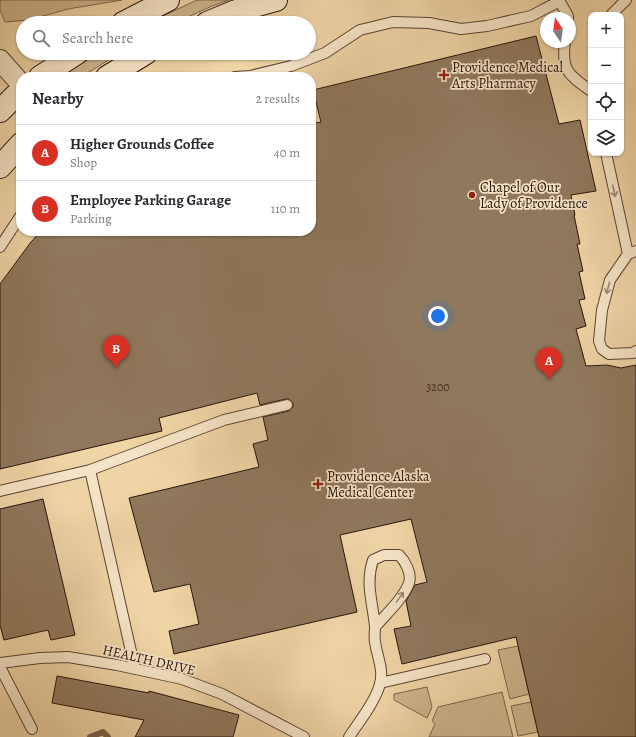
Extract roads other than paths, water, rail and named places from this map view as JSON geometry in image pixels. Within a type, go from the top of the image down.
[{"type":"main road","points":[[137,16],[168,0]]},
{"type":"main road","points":[[224,16],[236,11],[276,0]]},
{"type":"main road","points":[[48,72],[66,60]]},
{"type":"main road","points":[[115,72],[135,60]]},
{"type":"main road","points":[[0,111],[16,95]]},
{"type":"main road","points":[[0,167],[16,149]]},
{"type":"street","points":[[0,60],[16,78]]},
{"type":"lane","points":[[316,56],[325,53],[360,30],[394,22],[428,23],[461,29],[487,26],[531,16],[554,4],[556,0]]},
{"type":"lane","points":[[559,0],[566,12]]},
{"type":"lane","points":[[614,12],[626,0]]},
{"type":"lane","points":[[564,48],[564,63],[568,72],[579,83],[588,89]]},
{"type":"lane","points":[[266,72],[306,60]]},
{"type":"lane","points":[[607,156],[632,253],[610,280],[602,310],[599,341],[602,349],[609,354],[633,353],[636,351]]},
{"type":"lane","points":[[0,247],[16,223]]},
{"type":"lane","points":[[0,491],[90,470],[224,420],[286,405]]},
{"type":"lane","points":[[90,470],[134,669]]},
{"type":"lane","points":[[349,737],[374,696],[380,683],[380,664],[375,642],[375,627],[368,583],[369,571],[373,560],[384,555],[399,555],[405,562],[408,569],[410,582],[402,596],[375,627]]},
{"type":"lane","name":"HEALTH DRIVE","points":[[0,663],[34,658],[68,657],[182,679],[222,694],[304,737]]},
{"type":"lane","points":[[380,683],[485,659]]},
{"type":"lane","points":[[0,667],[32,729]]},
{"type":"waterway","points":[[90,737],[103,732],[108,737]]},
{"type":"place","name":"Providence Medical Arts Pharmacy","points":[[444,75]]},
{"type":"place","name":"Chapel of Our Lady of Providence","points":[[472,195]]},
{"type":"place","name":"Employee Parking Garage","points":[[116,368]]},
{"type":"place","name":"Higher Grounds Coffee","points":[[549,380]]},
{"type":"place","name":"Providence Alaska Medical Center","points":[[318,484]]}]
